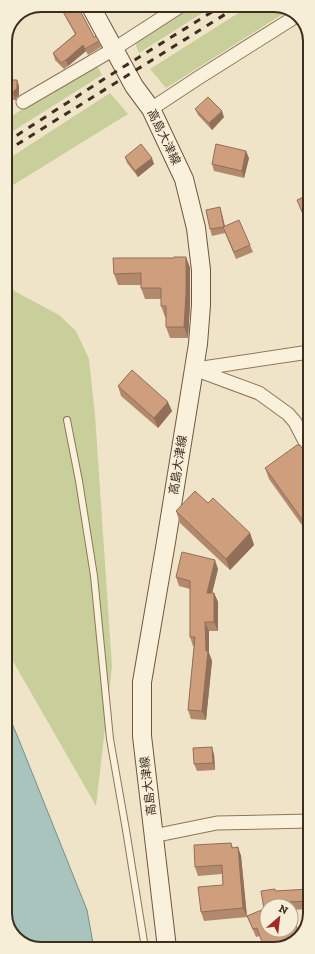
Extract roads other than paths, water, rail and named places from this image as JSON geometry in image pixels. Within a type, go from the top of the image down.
[{"type":"main road","name":"高島大津線","points":[[94,12],[134,86],[151,109],[184,179],[196,228],[201,270],[201,305],[198,344],[142,682],[142,736],[166,942]]},
{"type":"street","points":[[23,102],[171,12]]},
{"type":"street","points":[[151,109],[292,19]]},
{"type":"street","points":[[194,369],[303,353]]},
{"type":"street","points":[[194,369],[259,392],[288,414],[295,422],[303,437]]},
{"type":"street","points":[[153,836],[217,823],[303,821]]},
{"type":"lane","points":[[67,420],[79,481],[94,576],[110,739],[144,942]]},
{"type":"water","points":[[12,723],[19,740],[87,910],[93,942],[34,941],[22,935],[15,926],[12,913]]},
{"type":"railway","points":[[12,138],[212,12]]},
{"type":"railway","points":[[12,148],[229,12]]}]
